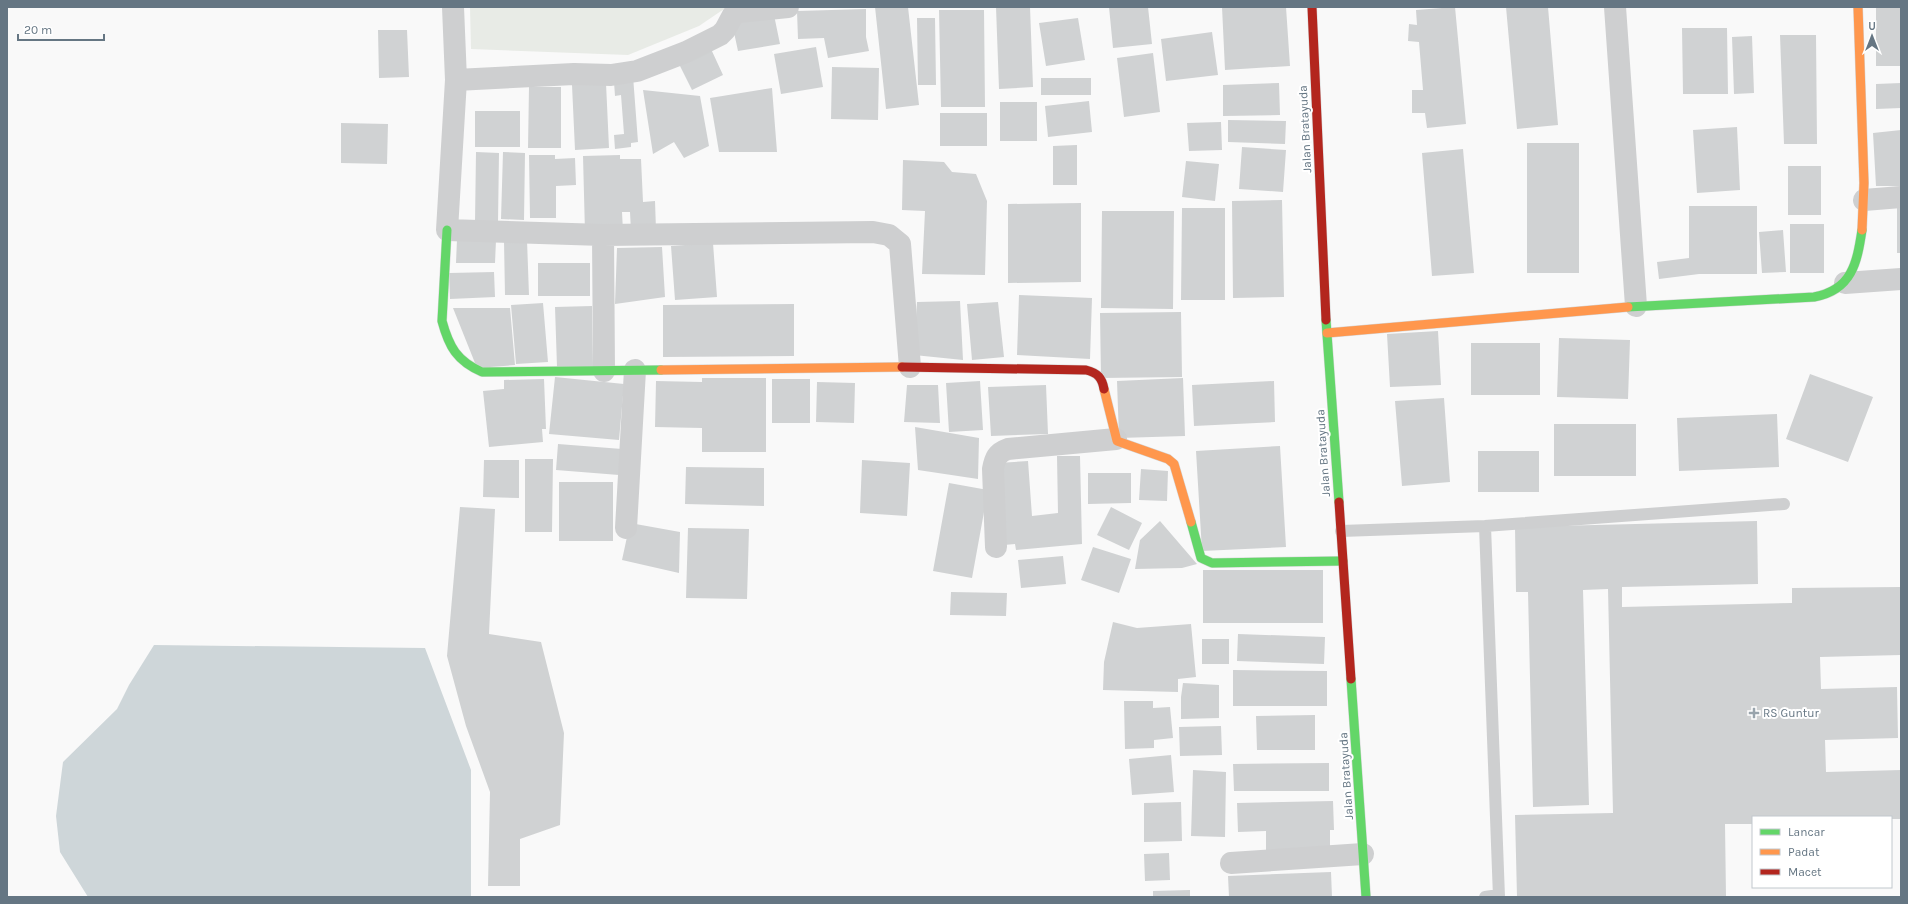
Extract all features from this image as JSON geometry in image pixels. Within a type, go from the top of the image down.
[{"type":"street","points":[[453,7],[456,80],[442,321],[446,335],[458,358],[470,367],[482,372],[910,367],[1086,370],[1094,372],[1102,379],[1116,439],[1119,443],[1168,459],[1174,464],[1201,558],[1204,561],[1212,563],[1343,561]]},
{"type":"street","points":[[456,80],[574,74],[611,75],[637,71],[686,52],[720,35],[725,30],[733,15],[739,12],[788,7]]},
{"type":"street","name":"Jalan Bratayuda","points":[[1312,7],[1327,333],[1366,897]]},
{"type":"street","points":[[1615,7],[1636,306]]},
{"type":"street","points":[[1327,333],[1636,306],[1814,297],[1830,294],[1838,290],[1845,282],[1856,263],[1864,200],[1858,7]]},
{"type":"street","points":[[1864,200],[1901,197]]},
{"type":"street","points":[[447,230],[603,235],[873,232],[889,235],[900,244],[910,367]]},
{"type":"street","points":[[603,235],[604,371]]},
{"type":"street","points":[[1845,282],[1901,279]]},
{"type":"street","points":[[626,528],[635,370]]},
{"type":"street","points":[[996,548],[993,469],[994,461],[1000,452],[1008,449],[1116,439]]},
{"type":"street","points":[[1231,863],[1363,854]]},
{"type":"lane","points":[[1341,531],[1485,526],[1784,504]]},
{"type":"lane","points":[[1485,526],[1499,896],[1485,897]]},
{"type":"shaded area","points":[[470,7],[727,7],[699,26],[628,55],[471,49]]},
{"type":"shaded area","points":[[154,645],[425,648],[471,770],[471,897],[88,897],[60,852],[56,816],[63,762],[117,709],[129,685]]},
{"type":"building","points":[[875,7],[908,7],[919,105],[886,109]]},
{"type":"building","points":[[996,7],[1030,7],[1033,87],[999,89]]},
{"type":"building","points":[[1109,7],[1148,7],[1152,44],[1113,48]]},
{"type":"building","points":[[1222,7],[1286,7],[1290,66],[1225,70]]},
{"type":"building","points":[[1455,7],[1466,124],[1427,128],[1425,113],[1412,113],[1412,90],[1423,90],[1419,42],[1408,41],[1409,24],[1417,25],[1416,10]]},
{"type":"building","points":[[1506,7],[1548,7],[1558,125],[1517,129]]},
{"type":"building","points":[[1876,7],[1901,7],[1901,66],[1876,66]]},
{"type":"building","points":[[866,9],[866,37],[869,51],[828,58],[824,38],[798,39],[797,11]]},
{"type":"building","points":[[939,10],[984,10],[985,107],[941,107]]},
{"type":"building","points":[[774,15],[780,44],[738,51],[732,23]]},
{"type":"building","points":[[917,18],[935,18],[936,85],[918,85]]},
{"type":"building","points":[[1078,18],[1085,60],[1046,66],[1039,23]]},
{"type":"building","points":[[1682,28],[1727,28],[1728,94],[1683,94]]},
{"type":"building","points":[[378,30],[407,30],[409,77],[379,78]]},
{"type":"building","points":[[1212,32],[1218,75],[1166,81],[1161,39]]},
{"type":"building","points":[[1780,35],[1816,35],[1817,144],[1784,144]]},
{"type":"building","points":[[1752,36],[1754,93],[1734,94],[1732,37]]},
{"type":"building","points":[[816,47],[823,87],[781,94],[774,54]]},
{"type":"building","points":[[711,49],[723,75],[692,90],[679,64]]},
{"type":"building","points":[[1153,53],[1160,112],[1124,117],[1117,58]]},
{"type":"building","points":[[832,67],[879,68],[878,120],[831,119]]},
{"type":"building","points":[[633,76],[638,142],[631,143],[631,147],[615,149],[614,135],[624,134],[621,95],[615,96],[614,82]]},
{"type":"building","points":[[1041,78],[1091,78],[1091,95],[1041,95]]},
{"type":"building","points":[[606,83],[609,148],[575,150],[572,85]]},
{"type":"building","points":[[1279,83],[1280,115],[1223,116],[1223,85]]},
{"type":"building","points":[[1901,83],[1901,108],[1876,109],[1876,84]]},
{"type":"building","points":[[529,87],[561,87],[561,148],[528,148]]},
{"type":"building","points":[[772,88],[777,152],[719,152],[710,98]]},
{"type":"building","points":[[643,90],[700,96],[709,146],[684,158],[674,142],[653,154]]},
{"type":"building","points":[[1089,101],[1092,132],[1048,137],[1045,106]]},
{"type":"building","points":[[1000,102],[1037,102],[1037,141],[1000,141]]},
{"type":"building","points":[[475,111],[520,111],[520,147],[475,147]]},
{"type":"building","points":[[940,113],[987,113],[987,146],[940,146]]},
{"type":"building","points":[[1228,120],[1286,121],[1285,144],[1228,142]]},
{"type":"building","points":[[1221,122],[1222,150],[1189,151],[1187,123]]},
{"type":"building","points":[[341,123],[388,124],[387,164],[341,163]]},
{"type":"building","points":[[1737,127],[1740,190],[1697,193],[1693,130]]},
{"type":"building","points":[[1901,130],[1901,186],[1876,186],[1873,133]]},
{"type":"building","points":[[1527,143],[1579,143],[1579,273],[1527,273]]},
{"type":"building","points":[[1077,145],[1077,185],[1053,185],[1053,146]]},
{"type":"building","points":[[1242,147],[1286,150],[1283,192],[1239,189]]},
{"type":"building","points":[[1463,149],[1474,273],[1432,276],[1422,153]]},
{"type":"building","points":[[476,152],[499,153],[498,222],[475,222]]},
{"type":"building","points":[[503,152],[525,153],[524,220],[501,219]]},
{"type":"building","points":[[529,155],[555,155],[555,159],[575,158],[576,185],[556,186],[556,218],[530,218]]},
{"type":"building","points":[[620,155],[620,159],[641,159],[643,202],[655,201],[656,230],[631,231],[630,212],[622,212],[623,231],[585,233],[583,156]]},
{"type":"building","points":[[903,160],[944,162],[952,172],[976,174],[987,201],[985,275],[922,274],[925,211],[902,210]]},
{"type":"building","points":[[1186,161],[1219,164],[1215,201],[1182,197]]},
{"type":"building","points":[[1788,166],[1821,166],[1821,215],[1788,215]]},
{"type":"building","points":[[1282,200],[1284,297],[1233,298],[1232,201]]},
{"type":"building","points":[[1081,203],[1081,282],[1008,283],[1008,204]]},
{"type":"building","points":[[1897,204],[1901,204],[1901,253],[1897,253]]},
{"type":"building","points":[[1689,206],[1757,206],[1757,274],[1699,274],[1659,279],[1657,262],[1689,258]]},
{"type":"building","points":[[1182,208],[1225,208],[1225,300],[1181,300]]},
{"type":"building","points":[[1102,211],[1174,211],[1173,309],[1101,308]]},
{"type":"building","points":[[1790,224],[1824,224],[1824,273],[1790,273]]},
{"type":"building","points":[[1783,230],[1786,272],[1762,273],[1759,232]]},
{"type":"building","points":[[457,239],[496,240],[495,263],[456,263]]},
{"type":"building","points":[[527,240],[529,295],[505,295],[504,241]]},
{"type":"building","points":[[713,243],[717,297],[675,300],[671,246]]},
{"type":"building","points":[[662,247],[665,297],[615,304],[617,248]]},
{"type":"building","points":[[538,263],[590,263],[590,296],[538,296]]},
{"type":"building","points":[[494,272],[495,297],[450,299],[449,273]]},
{"type":"building","points":[[1019,295],[1092,298],[1090,359],[1017,355]]},
{"type":"building","points":[[960,301],[963,360],[914,355],[917,302]]},
{"type":"building","points":[[998,302],[1004,357],[972,360],[967,304]]},
{"type":"building","points":[[543,303],[548,362],[516,364],[511,305]]},
{"type":"building","points":[[794,304],[794,356],[663,357],[663,305]]},
{"type":"building","points":[[592,306],[593,366],[557,367],[555,307]]},
{"type":"building","points":[[453,308],[510,308],[515,365],[477,368]]},
{"type":"building","points":[[1181,312],[1182,377],[1101,378],[1100,313]]},
{"type":"building","points":[[1438,331],[1441,385],[1390,387],[1387,334]]},
{"type":"building","points":[[1559,338],[1630,340],[1628,399],[1557,397]]},
{"type":"building","points":[[1471,343],[1540,343],[1540,395],[1471,395]]},
{"type":"building","points":[[1810,374],[1873,397],[1848,462],[1786,439]]},
{"type":"building","points":[[555,377],[624,384],[619,440],[549,434]]},
{"type":"building","points":[[702,378],[766,378],[766,452],[702,452],[702,428],[655,427],[656,381],[702,382]]},
{"type":"building","points":[[1183,378],[1185,436],[1119,438],[1117,381]]},
{"type":"building","points":[[544,379],[546,429],[542,429],[543,442],[489,447],[483,391],[504,389],[504,380]]},
{"type":"building","points":[[772,379],[810,379],[810,423],[772,423]]},
{"type":"building","points":[[980,381],[983,430],[949,432],[946,383]]},
{"type":"building","points":[[1274,381],[1275,422],[1194,426],[1192,385]]},
{"type":"building","points":[[817,382],[855,383],[854,423],[816,422]]},
{"type":"building","points":[[907,385],[938,385],[940,423],[904,422]]},
{"type":"building","points":[[1046,385],[1048,434],[991,436],[988,387]]},
{"type":"building","points":[[1444,398],[1450,482],[1402,486],[1395,401]]},
{"type":"building","points":[[1777,414],[1779,467],[1679,471],[1677,418]]},
{"type":"building","points":[[1554,424],[1636,424],[1636,476],[1554,476]]},
{"type":"building","points":[[915,427],[979,438],[978,479],[918,470]]},
{"type":"building","points":[[558,444],[622,449],[619,475],[556,470]]},
{"type":"building","points":[[1280,446],[1286,547],[1202,551],[1196,451]]},
{"type":"building","points":[[1478,451],[1539,451],[1539,492],[1478,492]]},
{"type":"building","points":[[1057,456],[1080,456],[1082,544],[1016,550],[1015,544],[1004,545],[998,463],[1028,461],[1032,516],[1058,513]]},
{"type":"building","points":[[525,459],[553,459],[552,532],[525,532]]},
{"type":"building","points":[[484,460],[519,460],[519,498],[483,497]]},
{"type":"building","points":[[862,460],[910,463],[907,516],[860,513]]},
{"type":"building","points":[[686,467],[764,468],[764,506],[685,504]]},
{"type":"building","points":[[1141,469],[1168,471],[1167,501],[1139,500]]},
{"type":"building","points":[[1088,473],[1131,473],[1131,503],[1088,504]]},
{"type":"building","points":[[559,482],[613,482],[613,541],[559,541]]},
{"type":"building","points":[[949,483],[988,490],[972,578],[933,571]]},
{"type":"building","points":[[460,507],[495,509],[489,634],[541,642],[564,733],[560,825],[520,839],[520,886],[488,886],[490,792],[466,726],[447,656]]},
{"type":"building","points":[[1111,507],[1142,523],[1129,550],[1097,535]]},
{"type":"building","points":[[1160,521],[1197,564],[1182,568],[1135,569],[1140,540]]},
{"type":"building","name":"RS Guntur","points":[[1757,521],[1758,584],[1622,587],[1622,607],[1792,603],[1792,588],[1901,587],[1901,655],[1820,657],[1821,689],[1897,687],[1898,738],[1825,740],[1826,772],[1901,770],[1901,819],[1892,819],[1892,816],[1752,816],[1752,824],[1725,824],[1726,897],[1517,897],[1515,815],[1613,813],[1608,589],[1583,590],[1589,805],[1533,807],[1528,592],[1516,592],[1515,527]]},
{"type":"building","points":[[630,523],[680,532],[679,573],[622,560]]},
{"type":"building","points":[[688,528],[749,529],[747,599],[686,598]]},
{"type":"building","points":[[1093,547],[1131,559],[1119,593],[1081,580]]},
{"type":"building","points":[[1063,556],[1066,584],[1021,588],[1018,560]]},
{"type":"building","points":[[1203,570],[1323,570],[1323,623],[1203,623]]},
{"type":"building","points":[[951,592],[1007,593],[1006,616],[950,615]]},
{"type":"building","points":[[1113,622],[1137,628],[1191,624],[1196,677],[1178,679],[1178,692],[1103,690],[1104,662]]},
{"type":"building","points":[[1238,634],[1325,637],[1324,664],[1237,661]]},
{"type":"building","points":[[1202,639],[1229,639],[1229,664],[1202,664]]},
{"type":"building","points":[[1233,670],[1327,671],[1327,706],[1233,706]]},
{"type":"building","points":[[1183,683],[1219,685],[1219,718],[1181,719],[1181,697]]},
{"type":"building","points":[[1124,701],[1153,701],[1153,708],[1170,707],[1173,738],[1154,740],[1154,748],[1125,749]]},
{"type":"building","points":[[1315,715],[1315,750],[1257,750],[1256,716]]},
{"type":"building","points":[[1221,726],[1222,755],[1180,756],[1179,727]]},
{"type":"building","points":[[1171,755],[1174,792],[1132,795],[1129,759]]},
{"type":"building","points":[[1329,763],[1329,791],[1234,791],[1233,764]]},
{"type":"building","points":[[1193,770],[1226,772],[1225,837],[1191,836]]},
{"type":"building","points":[[1333,801],[1334,830],[1330,830],[1330,849],[1266,850],[1266,831],[1238,832],[1237,803]]},
{"type":"building","points":[[1181,802],[1182,841],[1144,842],[1144,803]]},
{"type":"building","points":[[1169,853],[1170,880],[1145,881],[1144,854]]},
{"type":"building","points":[[1331,872],[1332,897],[1229,897],[1228,876]]},
{"type":"building","points":[[1190,890],[1190,897],[1153,897],[1153,891]]},
{"type":"traffic: fast","points":[[447,230],[442,321],[451,346],[460,358],[473,368],[482,372],[661,370]]},
{"type":"traffic: fast","points":[[1628,307],[1814,297],[1827,293],[1837,288],[1845,281],[1850,273],[1855,264],[1862,230]]},
{"type":"traffic: fast","points":[[1326,320],[1339,502]]},
{"type":"traffic: fast","points":[[1191,522],[1201,558],[1212,563],[1343,561]]},
{"type":"traffic: fast","points":[[1351,679],[1366,897]]},
{"type":"traffic: slow","points":[[1858,7],[1864,183],[1862,230]]},
{"type":"traffic: slow","points":[[1327,333],[1628,307]]},
{"type":"traffic: slow","points":[[661,370],[902,367]]},
{"type":"traffic: slow","points":[[1104,389],[1117,441],[1168,459],[1174,464],[1191,522]]},
{"type":"traffic: jam","points":[[1312,7],[1326,320]]},
{"type":"traffic: jam","points":[[902,367],[1086,370],[1099,376],[1104,389]]},
{"type":"traffic: jam","points":[[1339,502],[1351,679]]},
{"type":"place","name":"RS Guntur","points":[[1754,713]]}]
